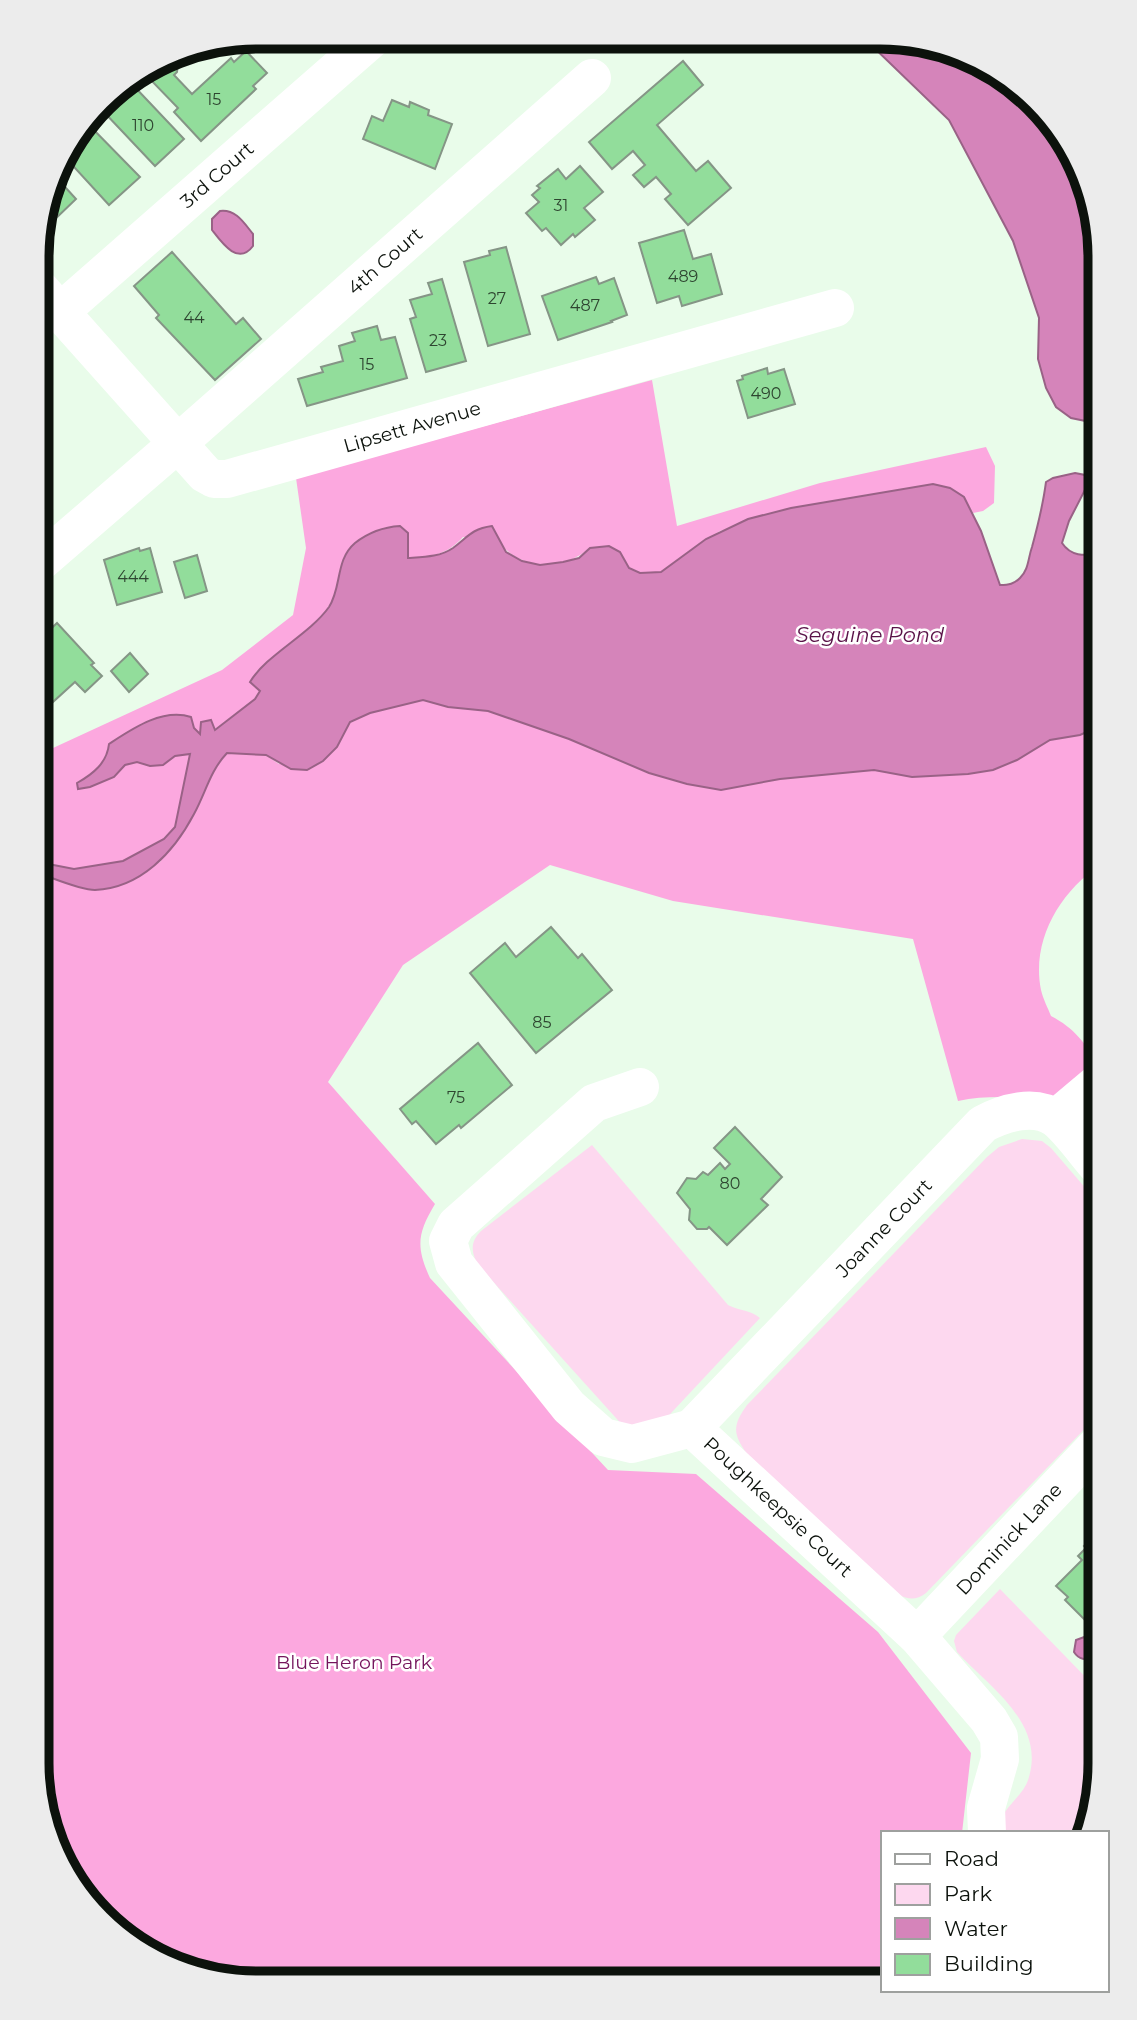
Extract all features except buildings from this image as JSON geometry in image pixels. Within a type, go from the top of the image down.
[{"type":"street","name":"3rd Court","points":[[50,300],[359,49]]},
{"type":"street","name":"4th Court","points":[[177,444],[592,78]]},
{"type":"street","name":"Lipsett Avenue","points":[[50,300],[177,444],[214,480],[227,479],[835,308]]},
{"type":"street","points":[[49,555],[177,444]]},
{"type":"street","name":"Poughkeepsie Court","points":[[640,1087],[594,1103],[456,1225],[448,1241],[454,1263],[569,1407],[603,1437],[632,1444],[692,1428],[917,1636],[989,1720],[999,1737],[1000,1759],[986,1808],[987,1831]]},
{"type":"street","points":[[1088,1092],[1056,1118],[1088,1155]]},
{"type":"street","name":"Joanne Court","points":[[692,1428],[983,1124],[999,1115],[1018,1111],[1038,1112],[1056,1118]]},
{"type":"street","name":"Dominick Lane","points":[[917,1636],[1088,1455]]},
{"type":"green space","points":[[652,380],[677,526],[820,483],[986,447],[995,466],[994,503],[983,511],[973,513],[964,497],[870,494],[720,531],[661,572],[640,573],[629,568],[620,552],[590,548],[579,556],[554,564],[528,562],[506,550],[497,539],[463,537],[451,548],[431,556],[408,558],[408,550],[342,561],[335,595],[327,609],[299,639],[256,672],[260,691],[241,712],[217,728],[200,734],[194,728],[190,717],[133,730],[110,744],[105,760],[85,779],[90,787],[114,777],[125,765],[137,762],[150,766],[163,765],[175,756],[190,754],[175,827],[164,839],[123,861],[74,869],[49,864],[49,751],[222,670],[293,615],[306,548],[296,478]]},
{"type":"green space","name":"Blue Heron Park","points":[[423,700],[448,707],[487,711],[569,739],[649,773],[721,790],[780,779],[874,770],[912,777],[968,774],[993,770],[1017,760],[1050,740],[1088,731],[1088,874],[1061,903],[1052,919],[1040,953],[1042,993],[1051,1016],[1079,1037],[1088,1049],[1088,1074],[1057,1100],[995,1097],[958,1101],[913,939],[673,901],[550,865],[403,965],[328,1082],[435,1204],[420,1241],[422,1258],[430,1278],[608,1470],[696,1474],[878,1632],[971,1753],[962,1831],[881,1831],[881,1971],[230,1969],[177,1955],[141,1936],[101,1900],[70,1855],[53,1804],[49,1777],[49,876],[93,890],[160,862],[194,814],[215,766],[227,753],[266,755],[279,764],[343,733],[350,722],[370,713]]},
{"type":"green space","points":[[1022,1139],[1042,1141],[1088,1191],[1088,1425],[926,1593],[916,1598],[906,1598],[899,1595],[747,1454],[737,1435],[737,1424],[747,1405],[999,1147]]},
{"type":"green space","points":[[592,1145],[728,1305],[760,1318],[658,1427],[625,1428],[478,1265],[474,1256],[473,1243],[481,1231]]},
{"type":"green space","points":[[1000,1589],[1088,1680],[1088,1777],[1076,1831],[999,1831],[1004,1814],[1022,1792],[1029,1777],[1032,1757],[1029,1739],[1011,1707],[957,1652],[954,1641],[956,1635]]},
{"type":"water","points":[[875,49],[921,53],[947,60],[996,84],[1036,120],[1067,165],[1081,203],[1086,230],[1088,422],[1071,418],[1056,407],[1046,388],[1038,359],[1039,318],[1013,241],[949,120]]},
{"type":"water","points":[[220,211],[235,214],[253,234],[253,246],[247,252],[242,254],[231,250],[212,230],[212,219]]},
{"type":"water","name":"Seguine Pond","points":[[1075,473],[1085,475],[1088,480],[1062,543],[1070,551],[1088,555],[1088,731],[1050,740],[1017,760],[993,770],[912,777],[874,770],[780,779],[721,790],[649,773],[569,739],[488,711],[448,707],[423,700],[370,713],[350,722],[337,747],[323,761],[307,770],[291,769],[266,755],[227,753],[216,767],[194,814],[177,842],[154,866],[127,883],[95,890],[49,877],[49,864],[74,869],[123,861],[164,839],[175,827],[190,754],[175,756],[163,765],[150,766],[137,762],[125,765],[114,777],[90,787],[78,789],[77,783],[98,767],[108,751],[109,744],[148,722],[169,715],[191,717],[194,728],[200,734],[201,722],[211,720],[215,730],[255,699],[260,691],[250,682],[257,672],[321,617],[333,599],[344,557],[360,539],[377,531],[400,526],[408,533],[408,558],[443,553],[474,531],[492,526],[506,552],[522,561],[540,565],[563,562],[579,558],[590,548],[609,546],[620,552],[629,568],[640,573],[661,572],[706,539],[748,519],[791,508],[933,484],[950,488],[964,497],[981,531],[1000,585],[1006,585],[1018,580],[1027,567],[1046,482]]},
{"type":"water","points":[[1087,1636],[1088,1659],[1080,1658],[1074,1652],[1076,1640]]}]
